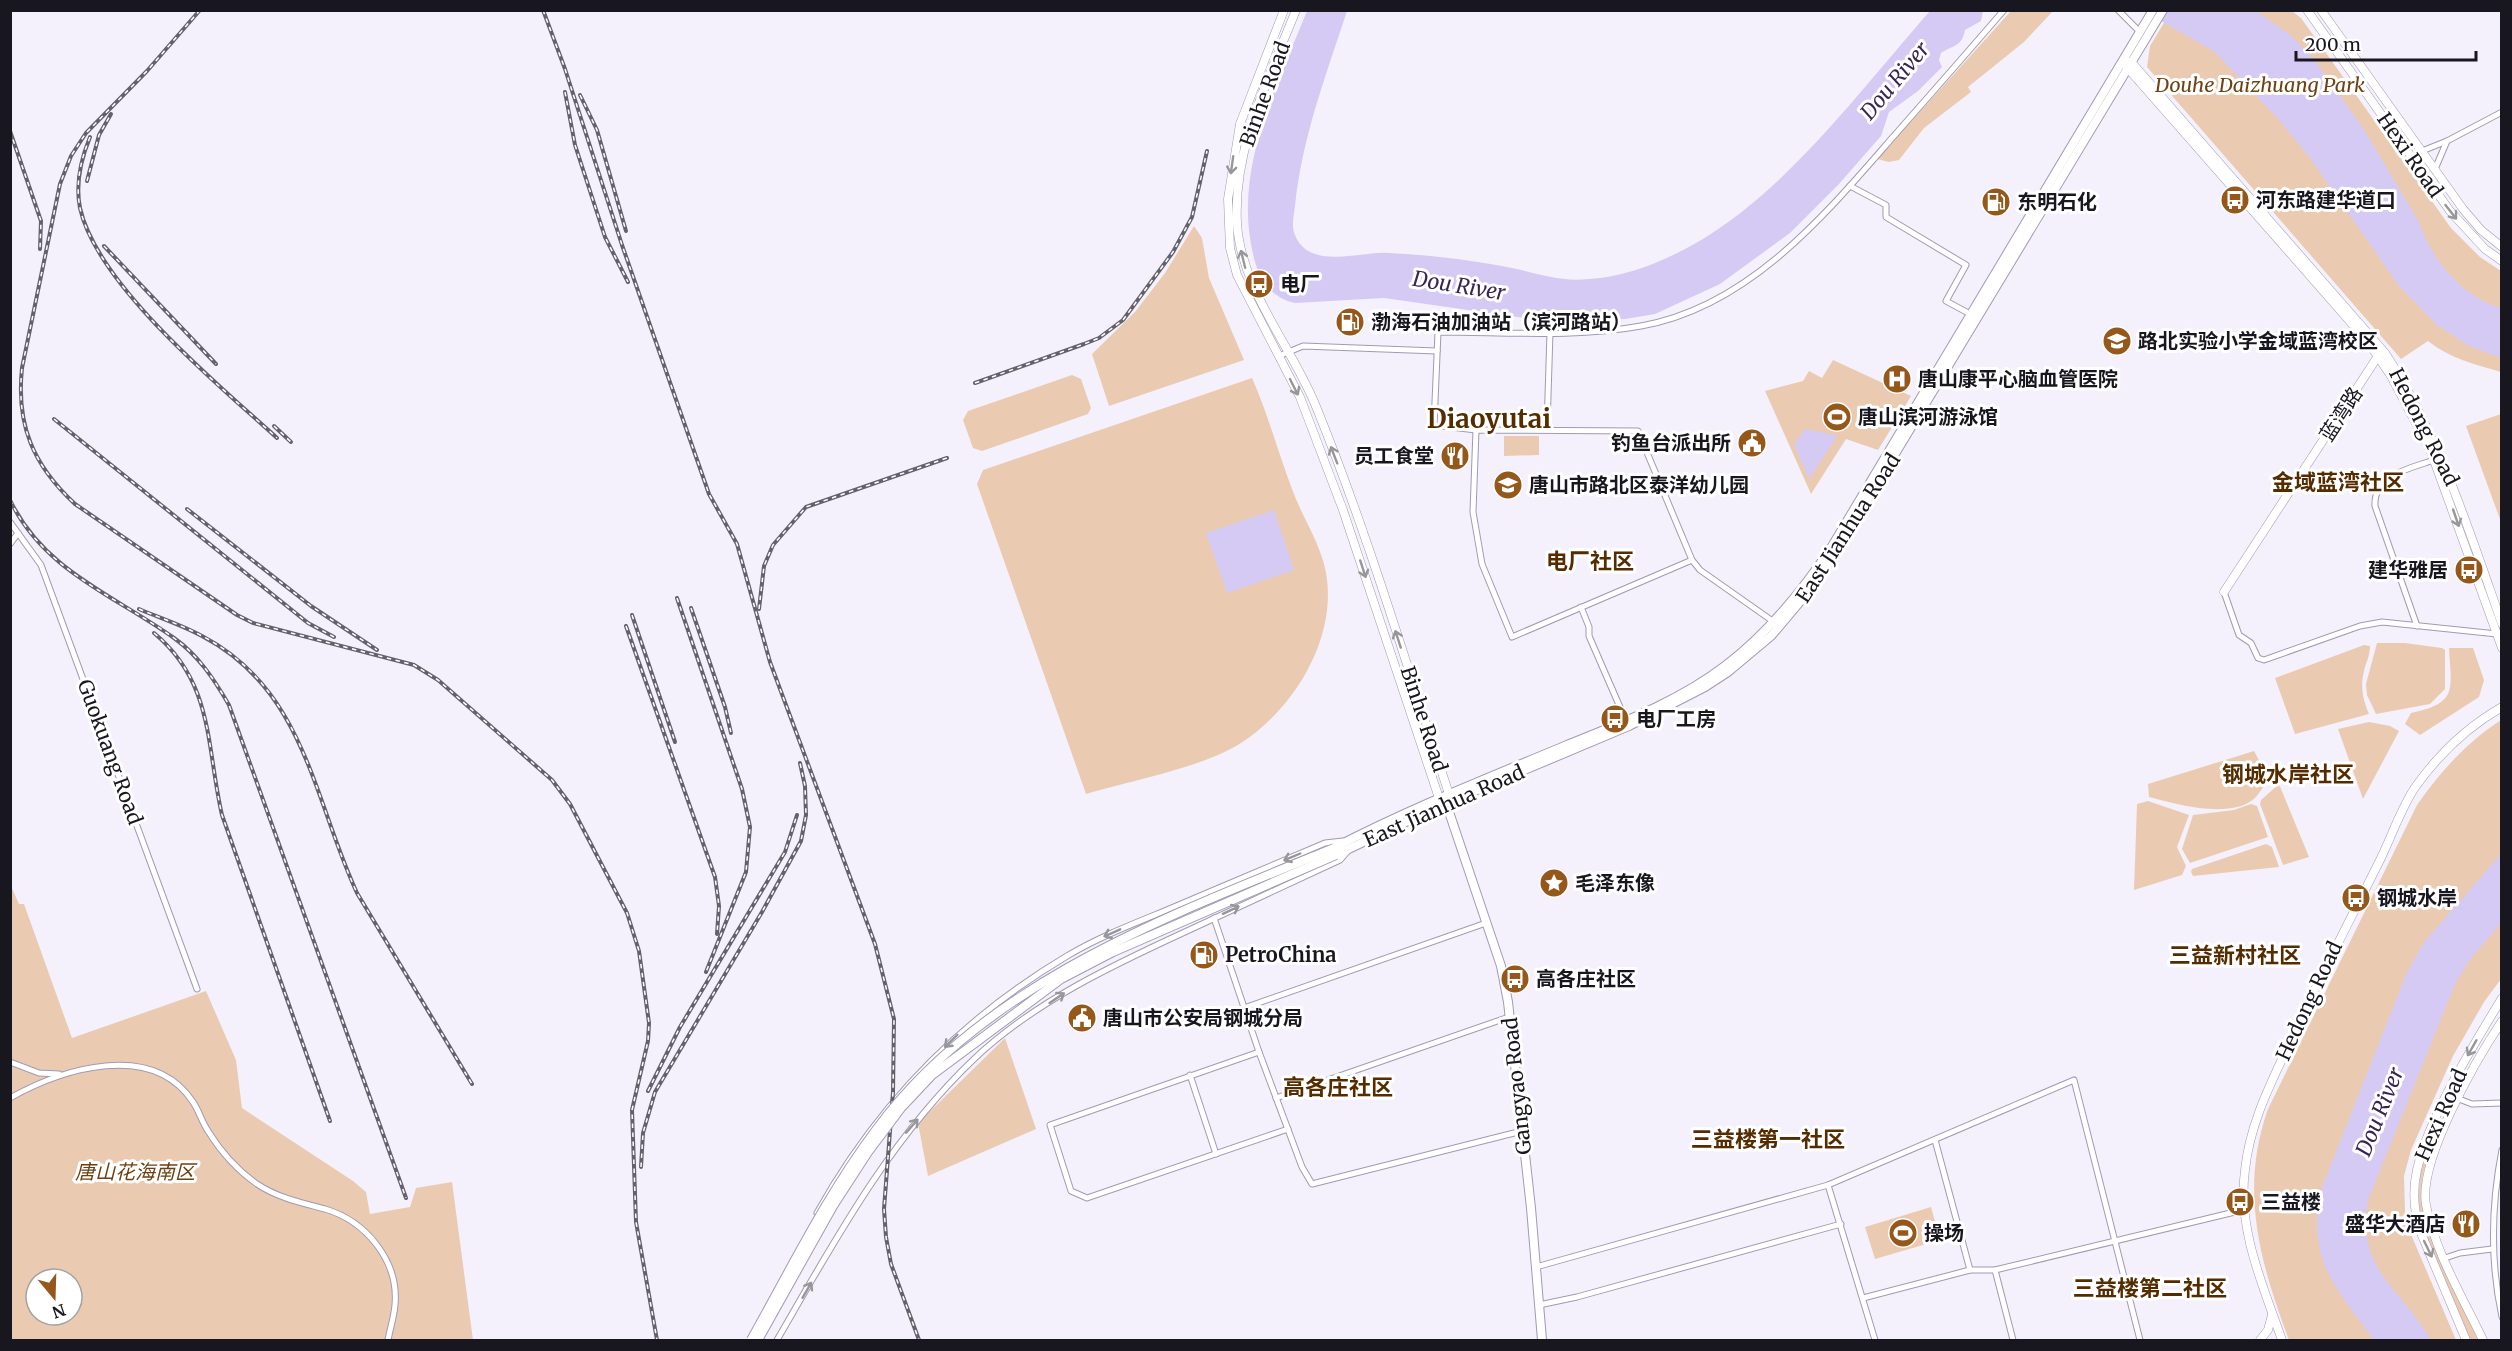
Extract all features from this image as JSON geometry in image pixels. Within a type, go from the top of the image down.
[{"type":"main road","name":"Binhe Road","points":[[1284,10],[1240,124],[1228,199],[1230,248],[1237,275],[1300,397],[1343,510],[1443,801]]},
{"type":"main road","name":"Binhe Road","points":[[1296,10],[1252,121],[1242,158],[1237,220],[1239,246],[1246,270],[1315,405],[1353,506],[1449,794]]},
{"type":"main road","points":[[2146,28],[2153,10]]},
{"type":"main road","points":[[2146,28],[2163,10]]},
{"type":"main road","name":"Hexi Road","points":[[2307,10],[2450,211],[2485,249],[2502,261]]},
{"type":"main road","name":"Hexi Road","points":[[2321,10],[2475,223],[2502,247]]},
{"type":"main road","name":"East Jianhua Road","points":[[1335,851],[1443,801],[1629,726],[1695,692],[1749,655],[1788,617],[1827,568],[2127,64],[2146,28]]},
{"type":"main road","name":"East Jianhua Road","points":[[1443,801],[1449,794],[1626,721],[1679,695],[1724,667],[1792,603],[1831,548],[2127,64]]},
{"type":"main road","name":"Hedong Road","points":[[2127,64],[2378,356],[2421,430],[2434,460],[2502,648]]},
{"type":"main road","name":"Hedong Road","points":[[2127,64],[2373,337],[2395,368],[2417,404],[2443,460],[2502,624]]},
{"type":"main road","name":"蓝湾路","points":[[2224,592],[2378,356]]},
{"type":"main road","name":"Hedong Road","points":[[2282,1341],[2251,1247],[2243,1210],[2244,1171],[2249,1142],[2262,1102],[2336,943],[2414,789],[2450,746],[2472,726],[2502,707]]},
{"type":"main road","name":"Gangyao Road","points":[[1443,801],[1501,966],[1522,1131],[1542,1341]]},
{"type":"main road","points":[[751,1341],[829,1200],[858,1155],[901,1098],[929,1069],[1021,996],[1056,973],[1108,946],[1335,851]]},
{"type":"main road","points":[[758,1341],[833,1206],[868,1152],[902,1108],[932,1075],[1061,979],[1113,952],[1335,851]]},
{"type":"main road","name":"Hexi Road","points":[[2466,1341],[2415,1215],[2417,1171],[2425,1144],[2448,1096],[2502,998]]},
{"type":"main road","name":"Hexi Road","points":[[2483,1341],[2433,1232],[2426,1204],[2426,1183],[2433,1156],[2459,1099],[2502,1021]]},
{"type":"main road","points":[[2448,1096],[2459,1099]]},
{"type":"main road","points":[[2260,1341],[2268,1330],[2273,1314]]},
{"type":"street","points":[[1774,622],[1700,570],[1692,560],[1638,431],[1547,428],[1476,430],[1434,425],[1438,332],[1611,331],[1671,319],[1708,304],[1759,272],[1800,238],[1850,186],[2004,10]]},
{"type":"street","points":[[2118,10],[2146,28]]},
{"type":"street","points":[[2422,151],[2447,141],[2502,112]]},
{"type":"street","points":[[2435,169],[2447,141]]},
{"type":"street","points":[[1850,186],[1886,205],[1886,217],[1966,265],[1946,301],[1972,315]]},
{"type":"street","points":[[1547,428],[1550,332]]},
{"type":"street","points":[[1279,356],[1303,346],[1437,351]]},
{"type":"street","points":[[1476,430],[1473,512],[1482,564],[1512,636],[1692,560]]},
{"type":"street","points":[[2417,626],[2374,498],[2385,481],[2395,474],[2434,460]]},
{"type":"street","name":"Guokuang Road","points":[[10,522],[41,565],[197,989]]},
{"type":"street","points":[[10,544],[18,533]]},
{"type":"street","points":[[2224,592],[2240,635],[2251,644],[2258,658],[2264,660],[2360,626],[2382,622],[2497,634]]},
{"type":"street","points":[[1581,607],[1589,627],[1589,636],[1626,721]]},
{"type":"street","points":[[746,1341],[854,1152],[886,1108],[962,1030],[1024,982],[1105,936],[1325,843],[1349,844],[1340,860],[1127,958],[1067,991],[975,1058],[903,1136],[876,1173],[777,1341]]},
{"type":"street","points":[[1215,918],[1259,1052],[1302,1167],[1312,1184],[1522,1131]]},
{"type":"street","points":[[1244,1008],[1486,923]]},
{"type":"street","points":[[1276,1098],[1509,1017]]},
{"type":"street","points":[[1259,1052],[1050,1125],[1071,1191],[1087,1198],[1288,1129]]},
{"type":"street","points":[[10,1062],[39,1072],[61,1074]]},
{"type":"street","points":[[10,1098],[61,1074],[110,1065],[136,1067],[156,1073],[177,1084],[193,1101],[208,1131],[225,1155],[258,1184],[275,1194],[345,1216],[365,1230],[380,1249],[390,1268],[394,1286],[395,1304],[388,1341]]},
{"type":"street","points":[[1190,1075],[1216,1154]]},
{"type":"street","points":[[1536,1267],[1828,1185],[2074,1080],[2117,1241],[2140,1341]]},
{"type":"street","points":[[2459,1099],[2472,1104],[2502,1103]]},
{"type":"street","points":[[1935,1140],[1970,1270]]},
{"type":"street","points":[[2502,1150],[2494,1205],[2492,1249],[2502,1317]]},
{"type":"street","points":[[1828,1185],[1875,1341]]},
{"type":"street","points":[[1863,1298],[1970,1270],[1995,1270],[2243,1210]]},
{"type":"street","points":[[1539,1305],[1577,1297],[1841,1224]]},
{"type":"street","points":[[2445,1258],[2460,1253],[2492,1249]]},
{"type":"street","points":[[1995,1270],[2013,1341]]},
{"type":"green space","points":[[2011,11],[2053,11],[2024,42],[1968,87],[1971,92],[1924,128],[1899,160],[1889,162],[1877,159]]},
{"type":"green space","name":"Douhe Daizhuang Park","points":[[2171,11],[2292,11],[2301,18],[2451,228],[2480,257],[2501,271],[2501,372],[2472,364],[2428,341],[2401,359],[2147,67],[2150,46]]},
{"type":"green space","points":[[1194,226],[1202,238],[1209,278],[1244,360],[1109,406],[1092,354],[1135,312],[1165,273]]},
{"type":"green space","name":"唐山滨河游泳馆","points":[[1833,360],[1911,396],[1878,450],[1846,439],[1811,494],[1765,391],[1803,381],[1809,371],[1822,378]]},
{"type":"green space","points":[[1072,375],[1081,379],[1091,408],[1088,414],[982,451],[973,448],[963,420],[968,411]]},
{"type":"green space","points":[[1252,378],[1292,489],[1324,564],[1328,589],[1326,615],[1320,641],[1310,666],[1280,710],[1241,743],[1226,752],[1166,773],[1086,794],[977,484],[983,470]]},
{"type":"green space","points":[[2502,414],[2501,522],[2466,426]]},
{"type":"green space","points":[[1504,436],[1539,436],[1539,455],[1504,456]]},
{"type":"green space","points":[[2377,643],[2405,643],[2445,650],[2445,689],[2430,704],[2376,714],[2367,695],[2366,684]]},
{"type":"green space","points":[[2364,645],[2370,646],[2362,682],[2369,714],[2295,734],[2275,678]]},
{"type":"green space","points":[[2449,648],[2473,648],[2484,680],[2479,697],[2420,735],[2405,724],[2411,713],[2426,709],[2445,699],[2451,684]]},
{"type":"green space","points":[[2501,720],[2501,979],[2484,1002],[2453,1056],[2411,1150],[2404,1176],[2405,1211],[2410,1232],[2456,1340],[2289,1340],[2269,1283],[2257,1226],[2254,1197],[2259,1139],[2268,1109],[2417,805],[2455,758],[2476,738]]},
{"type":"green space","points":[[2369,722],[2390,726],[2399,731],[2363,799],[2338,729]]},
{"type":"green space","points":[[2254,751],[2269,779],[2255,798],[2245,805],[2218,809],[2203,808],[2149,797],[2148,784]]},
{"type":"green space","points":[[2279,784],[2309,857],[2283,865],[2260,804],[2261,800]]},
{"type":"green space","points":[[2148,801],[2189,815],[2177,847],[2186,866],[2182,875],[2134,890],[2137,804]]},
{"type":"green space","points":[[2251,804],[2257,806],[2268,837],[2190,863],[2182,849],[2193,815],[2234,810]]},
{"type":"green space","points":[[2266,844],[2272,847],[2279,867],[2193,876],[2191,872],[2192,869]]},
{"type":"green space","name":"唐山花海南区","points":[[10,884],[19,904],[24,904],[72,1038],[206,991],[236,1060],[242,1108],[353,1181],[366,1192],[370,1214],[410,1207],[416,1188],[452,1182],[473,1340],[11,1340]]},
{"type":"green space","points":[[1005,1038],[1036,1129],[928,1176],[918,1123]]},
{"type":"green space","points":[[2451,1102],[2447,1118],[2424,1170],[2422,1198],[2426,1218],[2441,1261],[2478,1340],[2469,1340],[2424,1232],[2418,1201],[2421,1165]]},
{"type":"green space","name":"操场","points":[[1931,1207],[1940,1240],[1875,1259],[1865,1227]]},
{"type":"water","name":"Dou River","points":[[1307,11],[1347,11],[1309,131],[1298,181],[1293,224],[1295,235],[1302,246],[1312,253],[1323,256],[1377,253],[1420,255],[1451,258],[1550,277],[1579,280],[1603,278],[1645,267],[1696,243],[1761,196],[1792,167],[1850,105],[1930,11],[1983,11],[1981,21],[1965,30],[1959,43],[1941,53],[1939,60],[1942,67],[1918,91],[1889,112],[1881,136],[1839,184],[1790,233],[1720,284],[1655,314],[1625,319],[1577,322],[1538,320],[1384,298],[1295,303],[1272,292],[1262,279],[1255,263],[1248,222],[1249,191],[1253,160],[1261,130],[1271,99]]},
{"type":"water","points":[[2144,11],[2256,11],[2290,35],[2312,57],[2363,128],[2419,222],[2440,263],[2461,286],[2487,303],[2501,308],[2501,358],[2469,346],[2437,325],[2399,286],[2310,158],[2280,121],[2215,52]]},
{"type":"water","points":[[1805,429],[1835,435],[1836,438],[1809,479],[1794,445]]},
{"type":"water","points":[[1274,510],[1294,570],[1227,593],[1206,533]]},
{"type":"water","name":"Dou River","points":[[2501,854],[2501,923],[2469,961],[2455,984],[2368,1200],[2366,1224],[2368,1244],[2374,1261],[2431,1340],[2374,1340],[2348,1306],[2322,1258],[2317,1219],[2319,1195],[2407,972],[2425,941]]},
{"type":"railway","points":[[200,10],[147,71],[86,133],[71,156],[60,184],[22,368],[22,408],[30,443],[48,474],[75,504],[237,615],[253,623],[414,665],[438,680],[552,780],[570,804],[627,913],[639,951],[649,1023],[648,1041],[632,1110],[636,1222],[657,1340]]},
{"type":"railway","points":[[543,10],[709,494],[737,544],[770,662],[875,944],[894,1019],[893,1092],[884,1209],[886,1237],[891,1264],[919,1340]]},
{"type":"railway","points":[[565,92],[575,145],[605,237],[628,282]]},
{"type":"railway","points":[[580,95],[597,130],[626,231]]},
{"type":"railway","points":[[87,181],[99,135],[111,114]]},
{"type":"railway","points":[[10,131],[41,221],[40,249]]},
{"type":"railway","points":[[90,137],[80,171],[78,189],[80,208],[91,238],[110,269],[135,301],[194,363],[277,438]]},
{"type":"railway","points":[[975,383],[1099,338],[1123,320],[1173,252],[1192,217],[1207,151]]},
{"type":"railway","points":[[104,246],[216,364]]},
{"type":"railway","points":[[54,419],[308,623],[334,637]]},
{"type":"railway","points":[[274,426],[291,442]]},
{"type":"railway","points":[[759,609],[764,566],[773,545],[806,507],[947,458]]},
{"type":"railway","points":[[10,500],[24,525],[61,564],[82,580],[174,638],[191,652],[229,705],[406,1198]]},
{"type":"railway","points":[[187,509],[311,606],[377,650]]},
{"type":"railway","points":[[677,598],[742,789],[750,827],[746,872],[706,972]]},
{"type":"railway","points":[[691,608],[725,707],[731,733]]},
{"type":"railway","points":[[139,609],[202,636],[236,659],[263,686],[285,716],[302,749],[357,893],[472,1084]]},
{"type":"railway","points":[[632,615],[675,742]]},
{"type":"railway","points":[[626,626],[715,877],[719,906],[717,934]]},
{"type":"railway","points":[[154,633],[173,652],[188,673],[198,694],[209,740],[222,815],[330,1121]]},
{"type":"railway","points":[[641,1167],[643,1133],[655,1092],[762,912],[801,841],[806,815],[805,786],[800,763]]},
{"type":"railway","points":[[648,1091],[680,1027],[785,852],[797,815]]},
{"type":"place","name":"河东路建华道口","points":[[2235,200]]},
{"type":"place","name":"东明石化","points":[[1996,202]]},
{"type":"place","name":"电厂","points":[[1259,284]]},
{"type":"place","name":"渤海石油加油站（滨河路站）","points":[[1350,322]]},
{"type":"place","name":"路北实验小学金域蓝湾校区","points":[[2117,341]]},
{"type":"place","name":"唐山康平心脑血管医院","points":[[1897,379]]},
{"type":"place","name":"唐山滨河游泳馆","points":[[1837,417]]},
{"type":"place","name":"钓鱼台派出所","points":[[1752,443]]},
{"type":"place","name":"员工食堂","points":[[1455,456]]},
{"type":"place","name":"唐山市路北区泰洋幼儿园","points":[[1508,485]]},
{"type":"place","name":"建华雅居","points":[[2469,570]]},
{"type":"place","name":"电厂工房","points":[[1615,719]]},
{"type":"place","name":"毛泽东像","points":[[1554,883]]},
{"type":"place","name":"钢城水岸","points":[[2356,898]]},
{"type":"place","name":"PetroChina","points":[[1204,955]]},
{"type":"place","name":"高各庄社区","points":[[1515,979]]},
{"type":"place","name":"唐山市公安局钢城分局","points":[[1082,1018]]},
{"type":"place","name":"三益楼","points":[[2240,1202]]},
{"type":"place","name":"盛华大酒店","points":[[2466,1224]]},
{"type":"place","name":"操场","points":[[1903,1233]]},
{"type":"district","name":"Diaoyutai","points":[[1489,419]]},
{"type":"district","name":"金域蓝湾社区","points":[[2338,482]]},
{"type":"district","name":"电厂社区","points":[[1590,561]]},
{"type":"district","name":"钢城水岸社区","points":[[2288,774]]},
{"type":"district","name":"三益新村社区","points":[[2235,955]]},
{"type":"district","name":"高各庄社区","points":[[1338,1087]]},
{"type":"district","name":"三益楼第一社区","points":[[1768,1139]]},
{"type":"district","name":"三益楼第二社区","points":[[2150,1288]]}]
